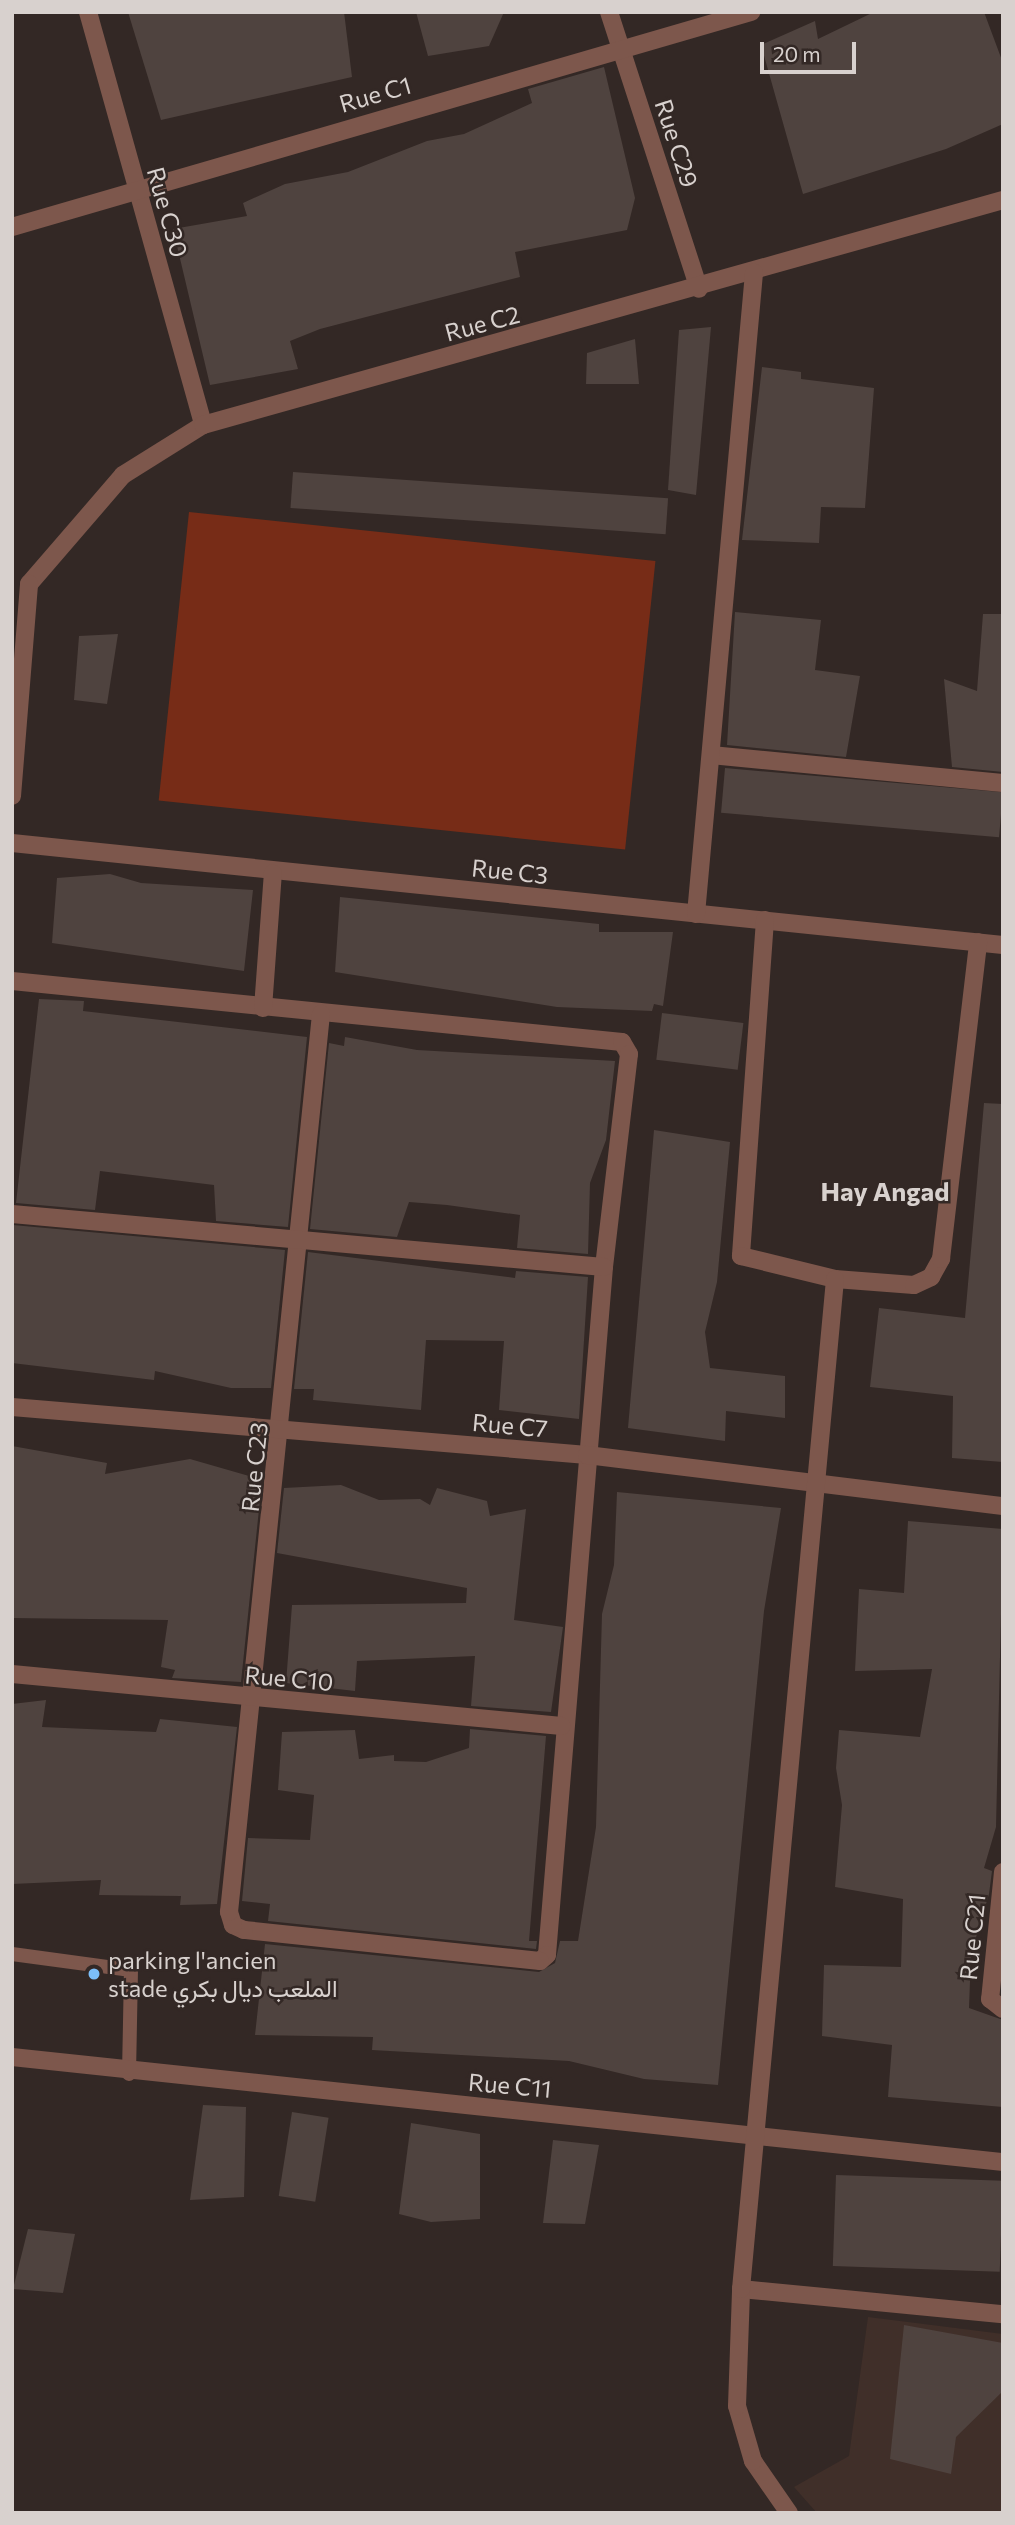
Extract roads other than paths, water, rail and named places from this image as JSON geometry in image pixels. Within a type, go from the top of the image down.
[{"type":"street","name":"Rue C30","points":[[88,12],[203,425]]},
{"type":"street","name":"Rue C29","points":[[609,12],[699,289]]},
{"type":"street","name":"Rue C1","points":[[12,227],[135,188],[751,12]]},
{"type":"street","name":"Rue C2","points":[[21,583],[123,475],[203,425],[699,289],[1003,200]]},
{"type":"street","points":[[696,914],[754,273]]},
{"type":"street","points":[[12,796],[21,583]]},
{"type":"street","points":[[710,755],[1003,783]]},
{"type":"street","name":"Rue C3","points":[[12,843],[273,873],[1003,945]]},
{"type":"street","points":[[263,1008],[273,873]]},
{"type":"street","points":[[765,920],[741,1256],[835,1279],[914,1285],[931,1277],[941,1259],[978,942]]},
{"type":"street","points":[[12,981],[622,1042],[629,1054],[604,1267],[562,1726]]},
{"type":"street","name":"Rue C23","points":[[321,1014],[282,1431],[229,1912],[233,1925],[544,1959],[562,1726]]},
{"type":"street","points":[[12,1214],[299,1244],[604,1267]]},
{"type":"street","points":[[789,2513],[753,2461],[738,2415],[741,2289],[813,1482],[835,1279]]},
{"type":"street","name":"Rue C7","points":[[12,1407],[587,1455],[1003,1506]]},
{"type":"street","name":"Rue C10","points":[[12,1674],[253,1699],[562,1726]]},
{"type":"street","name":"Rue C21","points":[[998,2007],[1003,1872]]},
{"type":"street","name":"Rue C11","points":[[12,2057],[129,2074],[755,2134],[1003,2162]]},
{"type":"street","points":[[741,2289],[1003,2314]]},
{"type":"lane","points":[[12,1954],[131,1970],[129,2074]]},
{"type":"place","name":"parking l'ancien stade الملعب ديال بكري","points":[[94,1974]]},
{"type":"district","name":"Hay Angad","points":[[885,1191]]}]
